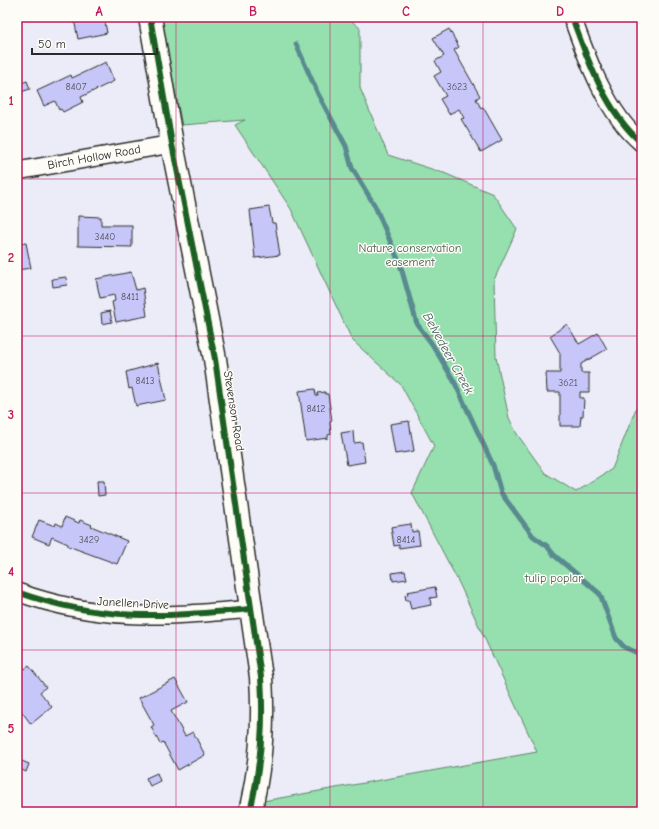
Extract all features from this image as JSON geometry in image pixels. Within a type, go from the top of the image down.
[{"type":"street","name":"Stevenson Road","points":[[150,17],[172,144],[214,359],[261,677],[263,728],[259,775],[250,812]]},
{"type":"street","points":[[572,17],[587,60],[607,99],[642,143]]},
{"type":"street","name":"Birch Hollow Road","points":[[17,171],[172,144]]},
{"type":"street","name":"Janellen Drive","points":[[17,592],[76,610],[109,614],[182,616],[250,609]]},
{"type":"green space","name":"tulip poplar","points":[[160,17],[347,17],[360,28],[360,88],[388,155],[444,173],[493,194],[517,229],[494,280],[496,357],[509,418],[517,434],[545,473],[576,492],[612,469],[642,393],[642,812],[251,812],[252,803],[537,752],[459,583],[412,493],[434,446],[401,385],[352,340],[291,209],[235,125],[245,120],[182,125]]},
{"type":"building","points":[[67,17],[104,17],[107,33],[78,39],[74,19],[67,21]]},
{"type":"building","points":[[449,29],[459,47],[454,50],[480,96],[476,99],[481,108],[483,107],[502,140],[481,152],[461,119],[464,118],[459,109],[449,114],[440,99],[446,96],[434,76],[441,72],[435,61],[444,56],[433,38]]},
{"type":"building","points":[[106,62],[114,81],[81,97],[83,102],[63,112],[61,109],[59,110],[55,101],[44,106],[37,91],[71,75],[72,78]]},
{"type":"building","points":[[27,81],[30,89],[21,92],[18,84]]},
{"type":"building","points":[[269,207],[272,223],[275,223],[280,255],[255,258],[250,210]]},
{"type":"building","points":[[78,216],[101,217],[101,225],[132,225],[132,247],[78,246]]},
{"type":"building","points":[[26,243],[31,268],[17,270],[17,244]]},
{"type":"building","points":[[131,272],[136,290],[143,288],[147,316],[116,322],[112,302],[115,301],[114,295],[100,298],[96,279]]},
{"type":"building","points":[[66,277],[67,285],[53,287],[52,279]]},
{"type":"building","points":[[110,311],[112,322],[102,324],[101,313]]},
{"type":"building","points":[[567,324],[579,344],[598,333],[607,349],[581,364],[581,373],[589,373],[589,392],[580,392],[580,398],[584,398],[583,416],[581,416],[580,426],[560,426],[560,392],[547,392],[546,373],[560,373],[560,353],[550,336]]},
{"type":"building","points":[[158,363],[166,400],[136,406],[132,388],[129,389],[126,372]]},
{"type":"building","points":[[315,389],[316,396],[318,396],[317,393],[325,392],[325,394],[328,394],[332,421],[330,422],[331,434],[328,435],[328,438],[306,441],[299,391]]},
{"type":"building","points":[[409,421],[414,451],[395,454],[390,424]]},
{"type":"building","points":[[353,431],[354,443],[362,442],[365,462],[347,465],[341,433]]},
{"type":"building","points":[[97,481],[104,481],[105,495],[98,496]]},
{"type":"building","points":[[65,517],[79,523],[80,520],[127,541],[117,564],[68,546],[68,544],[52,537],[49,544],[32,537],[39,520],[55,526],[56,523],[62,526]]},
{"type":"building","points":[[411,524],[412,532],[418,531],[420,545],[399,548],[399,545],[394,546],[391,527]]},
{"type":"building","points":[[405,571],[407,579],[393,581],[392,573]]},
{"type":"building","points":[[435,587],[437,597],[430,598],[431,605],[411,609],[409,600],[406,600],[405,595],[408,594],[407,592]]},
{"type":"building","points":[[17,659],[25,669],[29,666],[46,687],[40,692],[52,707],[31,724],[19,708],[17,710]]},
{"type":"building","points":[[175,679],[188,702],[171,711],[185,736],[193,732],[205,755],[178,770],[163,742],[160,744],[151,727],[154,725],[139,698]]},
{"type":"building","points":[[17,759],[29,764],[26,772],[20,769],[19,775],[17,775]]},
{"type":"building","points":[[157,773],[160,781],[150,786],[146,778]]},
{"type":"waterway","name":"Belvedeer Creek","points":[[296,44],[318,94],[346,146],[352,168],[375,206],[400,264],[417,324],[432,344],[454,381],[493,465],[501,493],[533,536],[547,546],[554,555],[600,594],[616,638],[624,647],[640,654],[642,657]]},
{"type":"waterway","name":"Belvedeer Creek","points":[[642,671],[640,680],[642,690]]},
{"type":"cycle path","points":[[150,17],[172,144],[215,359],[261,677],[261,745],[257,778],[250,812]]},
{"type":"cycle path","points":[[572,17],[584,50],[608,101],[618,117],[642,143]]},
{"type":"cycle path","points":[[17,592],[48,602],[105,613],[161,615],[250,609]]},
{"type":"park label","name":"Nature conservation easement","points":[[410,255]]}]
